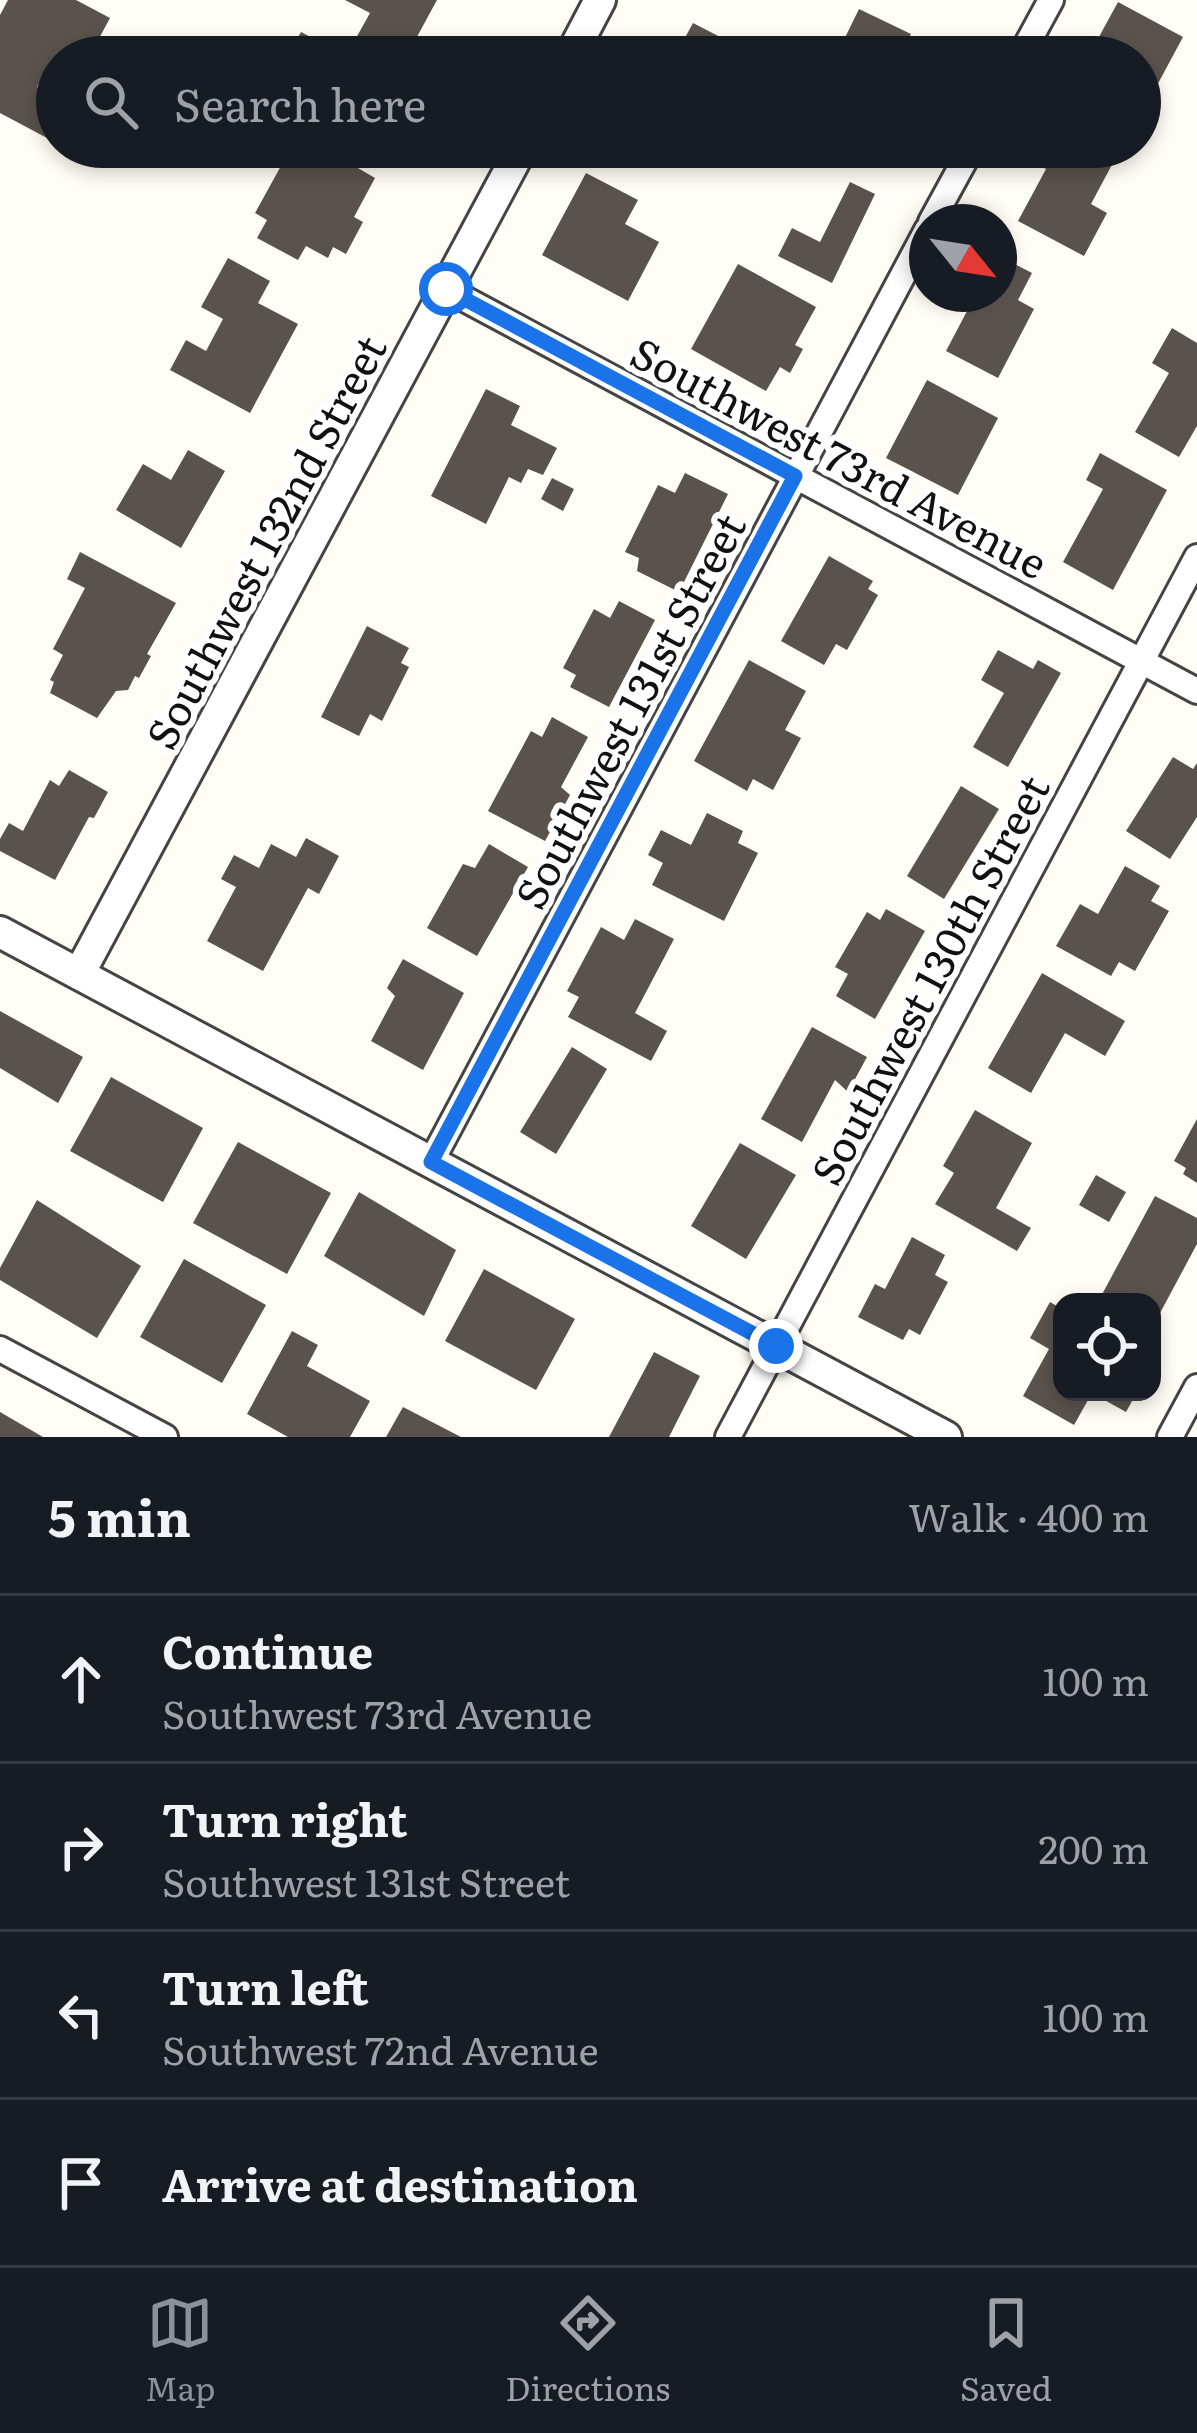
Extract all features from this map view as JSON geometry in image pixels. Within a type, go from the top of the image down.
[{"type":"street","points":[[581,36],[601,0]]},
{"type":"street","points":[[1031,36],[1051,0]]},
{"type":"street","name":"Southwest 132nd Street","points":[[80,974],[511,168]]},
{"type":"street","points":[[941,204],[961,168]]},
{"type":"street","name":"Southwest 131st Street","points":[[431,1162],[909,264]]},
{"type":"street","name":"Southwest 73rd Avenue","points":[[446,289],[1197,691]]},
{"type":"street","name":"Southwest 130th Street","points":[[728,1437],[1197,556]]},
{"type":"street","points":[[0,932],[946,1437]]},
{"type":"street","points":[[0,1349],[165,1437]]},
{"type":"street","points":[[1170,1437],[1197,1387]]},
{"type":"building","points":[[8,0],[76,0],[110,18],[100,36],[36,36],[36,132],[0,113],[0,15]]},
{"type":"building","points":[[345,0],[437,0],[417,36],[357,36],[370,13]]},
{"type":"building","points":[[1118,2],[1183,37],[1161,78],[1161,36],[1099,36]]},
{"type":"building","points":[[859,9],[911,34],[910,36],[846,36]]},
{"type":"building","points":[[693,23],[718,36],[686,36]]},
{"type":"building","points":[[280,168],[358,168],[375,178],[354,217],[363,222],[346,254],[333,247],[328,258],[306,246],[298,260],[257,238],[267,220],[255,213]]},
{"type":"building","points":[[1110,168],[1091,204],[1107,213],[1084,256],[1018,221],[1046,169]]},
{"type":"building","points":[[586,173],[638,200],[625,224],[659,242],[628,301],[542,255]]},
{"type":"building","points":[[850,182],[875,194],[832,283],[778,256],[792,228],[820,242]]},
{"type":"building","points":[[228,258],[270,281],[258,303],[298,324],[250,413],[170,370],[186,340],[206,351],[223,319],[201,307]]},
{"type":"building","points":[[738,264],[816,307],[795,345],[803,349],[790,373],[780,367],[766,391],[691,349]]},
{"type":"building","points":[[1017,265],[1032,273],[1018,300],[1034,309],[998,378],[946,351],[967,312],[1017,312]]},
{"type":"building","points":[[1172,328],[1197,343],[1197,426],[1179,457],[1135,432],[1169,373],[1152,363]]},
{"type":"building","points":[[927,380],[998,418],[958,495],[886,458]]},
{"type":"building","points":[[486,389],[520,406],[511,425],[557,448],[543,475],[528,469],[521,483],[509,477],[486,524],[431,496]]},
{"type":"building","points":[[188,450],[225,471],[181,548],[116,510],[143,464],[171,480]]},
{"type":"building","points":[[1100,453],[1167,490],[1113,590],[1063,562],[1103,489],[1086,480]]},
{"type":"building","points":[[685,473],[728,494],[679,592],[637,571],[639,558],[625,552],[658,485],[675,493]]},
{"type":"building","points":[[552,478],[574,489],[563,511],[541,499]]},
{"type":"building","points":[[80,552],[176,603],[139,678],[135,676],[128,690],[116,691],[97,718],[50,693],[54,682],[50,680],[63,655],[53,649],[85,588],[67,579]]},
{"type":"building","points":[[829,556],[873,581],[868,589],[878,595],[847,650],[836,644],[824,665],[781,641]]},
{"type":"building","points":[[619,601],[655,620],[609,707],[570,687],[576,675],[563,668],[594,609],[610,618]]},
{"type":"building","points":[[367,626],[409,648],[401,663],[409,667],[382,721],[370,714],[359,736],[321,717]]},
{"type":"building","points":[[998,650],[1033,669],[1038,660],[1061,673],[1008,767],[973,747],[1004,693],[981,680]]},
{"type":"building","points":[[749,660],[806,691],[785,730],[801,738],[773,790],[753,779],[747,791],[694,761]]},
{"type":"building","points":[[552,717],[588,737],[561,787],[570,795],[545,841],[488,811],[531,731],[542,737]]},
{"type":"building","points":[[1173,757],[1193,769],[1197,763],[1197,817],[1170,859],[1126,831]]},
{"type":"building","points":[[69,770],[108,792],[55,880],[0,851],[0,839],[9,823],[23,831],[50,780],[59,786]]},
{"type":"building","points":[[961,786],[999,809],[944,899],[907,876]]},
{"type":"building","points":[[707,813],[743,831],[738,843],[758,853],[724,921],[652,885],[663,863],[648,855],[661,830],[691,845]]},
{"type":"building","points":[[306,838],[339,856],[319,894],[308,888],[263,971],[207,941],[236,887],[221,879],[234,855],[259,868],[271,844],[296,857]]},
{"type":"building","points":[[489,844],[528,867],[477,956],[427,928],[463,864],[475,868]]},
{"type":"building","points":[[1125,866],[1160,886],[1151,901],[1169,911],[1135,971],[1119,962],[1111,976],[1056,946],[1080,904],[1098,914]]},
{"type":"building","points":[[886,909],[925,931],[875,1019],[836,996],[848,974],[835,967],[867,912],[880,920]]},
{"type":"building","points":[[635,919],[674,939],[635,1013],[667,1031],[651,1061],[568,1017],[579,997],[567,991],[601,927],[624,940]]},
{"type":"building","points":[[403,959],[464,993],[423,1070],[371,1041],[395,996],[387,988]]},
{"type":"building","points":[[1042,973],[1125,1021],[1105,1056],[1065,1033],[1031,1093],[988,1068]]},
{"type":"building","points":[[0,1011],[83,1057],[58,1103],[0,1068]]},
{"type":"building","points":[[812,1027],[867,1057],[848,1092],[835,1080],[802,1142],[761,1119]]},
{"type":"building","points":[[572,1047],[607,1069],[556,1154],[520,1132]]},
{"type":"building","points":[[111,1077],[203,1128],[163,1202],[70,1151]]},
{"type":"building","points":[[975,1110],[1032,1143],[996,1208],[1031,1228],[1017,1251],[935,1204],[954,1173],[943,1166]]},
{"type":"building","points":[[1197,1119],[1197,1183],[1174,1161]]},
{"type":"building","points":[[238,1142],[331,1193],[287,1274],[193,1223]]},
{"type":"building","points":[[740,1143],[796,1175],[746,1259],[691,1226]]},
{"type":"building","points":[[1096,1175],[1126,1192],[1109,1222],[1079,1205]]},
{"type":"building","points":[[359,1192],[456,1250],[424,1316],[324,1256]]},
{"type":"building","points":[[1155,1196],[1197,1218],[1197,1244],[1161,1311],[1161,1293],[1103,1293]]},
{"type":"building","points":[[37,1200],[141,1266],[97,1338],[0,1280],[0,1268]]},
{"type":"building","points":[[912,1237],[945,1255],[935,1275],[948,1282],[920,1335],[909,1329],[903,1340],[858,1317],[875,1284],[885,1289]]},
{"type":"building","points":[[184,1259],[266,1305],[222,1383],[140,1337]]},
{"type":"building","points":[[484,1269],[575,1319],[536,1390],[445,1341]]},
{"type":"building","points":[[1053,1304],[1053,1401],[1088,1401],[1074,1425],[1023,1396],[1049,1349],[1030,1338]]},
{"type":"building","points":[[292,1331],[318,1345],[307,1366],[370,1401],[350,1437],[288,1437],[247,1414]]},
{"type":"building","points":[[654,1352],[700,1376],[669,1437],[609,1437]]},
{"type":"building","points":[[1106,1401],[1132,1401],[1126,1412]]},
{"type":"building","points":[[403,1407],[461,1437],[386,1437]]},
{"type":"building","points":[[0,1412],[43,1437],[0,1437]]},
{"type":"route","points":[[446,289],[795,476],[431,1162],[776,1346]]}]
